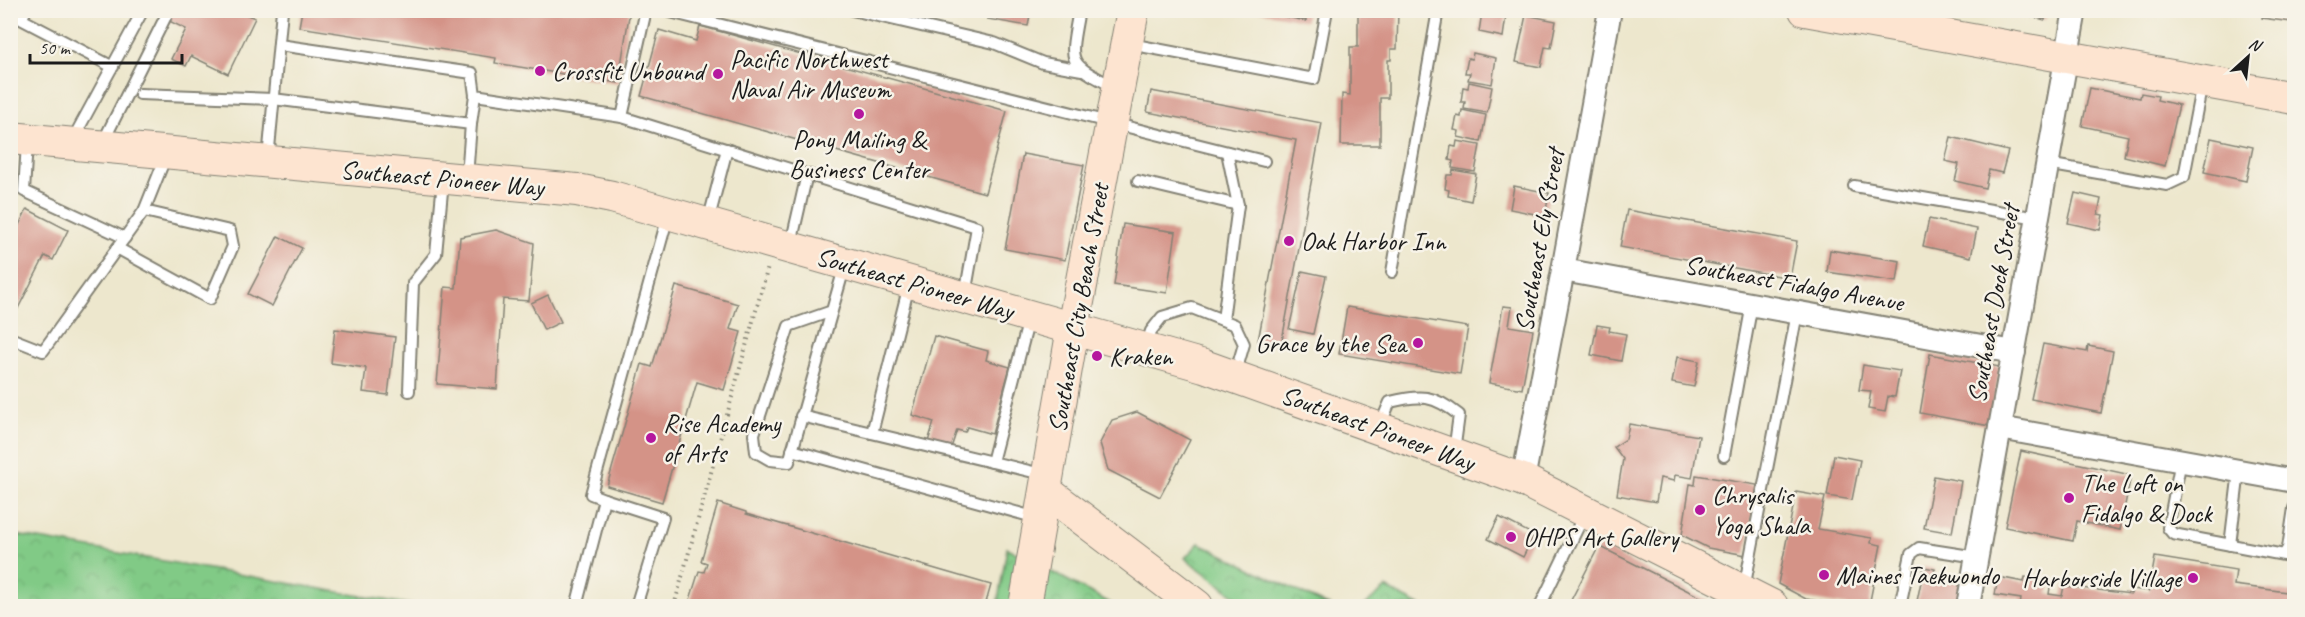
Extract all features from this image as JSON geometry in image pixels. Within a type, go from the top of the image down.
[{"type":"street","name":"Southeast City Beach Street","points":[[1025,606],[1073,328],[1133,10]]},
{"type":"street","name":"Southeast Ely Street","points":[[1523,480],[1610,10]]},
{"type":"street","points":[[1805,10],[2295,98]]},
{"type":"street","name":"Southeast Dock Street","points":[[1968,606],[2075,10]]},
{"type":"street","name":"Southeast Pioneer Way","points":[[19,139],[577,190],[612,197],[1073,328],[1234,377],[1523,480],[1772,606]]},
{"type":"street","name":"Southeast Fidalgo Avenue","points":[[1563,270],[2014,351]]},
{"type":"street","points":[[2000,428],[2295,481]]},
{"type":"street","points":[[1044,495],[1197,606]]},
{"type":"lane","points":[[26,10],[21,19],[113,67]]},
{"type":"lane","points":[[85,145],[113,67],[142,13],[129,10]]},
{"type":"lane","points":[[85,145],[169,10]]},
{"type":"lane","points":[[268,162],[282,10]]},
{"type":"lane","points":[[622,117],[646,10]]},
{"type":"lane","points":[[662,10],[1264,161]]},
{"type":"lane","points":[[852,10],[994,43],[1043,63],[1082,70],[1118,89]]},
{"type":"lane","points":[[1079,10],[1072,46],[1074,61],[1082,70]]},
{"type":"lane","points":[[1127,43],[1314,79],[1327,10]]},
{"type":"lane","points":[[1392,272],[1438,10]]},
{"type":"lane","points":[[279,45],[471,73],[475,95],[471,124],[436,254],[412,283],[409,391]]},
{"type":"lane","points":[[2046,164],[2167,185],[2184,177],[2203,81]]},
{"type":"lane","points":[[140,94],[273,99],[471,124]]},
{"type":"lane","points":[[475,95],[622,117],[977,227],[964,297]]},
{"type":"lane","points":[[19,139],[24,191],[125,238]]},
{"type":"lane","points":[[707,224],[727,149]]},
{"type":"lane","points":[[1222,320],[1238,205],[1227,152]]},
{"type":"lane","points":[[10,338],[43,351],[144,211],[167,153]]},
{"type":"lane","points":[[782,245],[807,174]]},
{"type":"lane","points":[[1138,181],[1238,205]]},
{"type":"lane","points":[[1854,186],[2037,218]]},
{"type":"lane","points":[[117,248],[210,299],[233,246],[230,231],[144,211]]},
{"type":"lane","points":[[636,606],[663,518],[591,494],[669,213]]},
{"type":"lane","points":[[832,311],[789,326],[754,434],[756,452],[770,460],[789,462],[846,263]]},
{"type":"lane","points":[[872,433],[910,282]]},
{"type":"lane","points":[[1724,456],[1752,304]]},
{"type":"lane","points":[[1145,349],[1151,331],[1162,317],[1192,309],[1235,325],[1244,344],[1234,377]]},
{"type":"lane","points":[[1744,592],[1797,313]]},
{"type":"lane","points":[[992,462],[1030,316]]},
{"type":"lane","points":[[1378,429],[1390,402],[1412,397],[1441,401],[1459,415],[1454,456]]},
{"type":"lane","points":[[801,416],[992,462],[1044,495]]},
{"type":"lane","points":[[792,450],[1044,495]]},
{"type":"lane","points":[[2181,460],[2168,528],[2173,534],[2284,555],[2288,548],[2295,508]]},
{"type":"lane","points":[[2230,545],[2239,471]]},
{"type":"lane","points":[[582,606],[577,603],[604,499]]},
{"type":"lane","points":[[1540,606],[1585,512]]},
{"type":"lane","points":[[1900,606],[1911,554],[1919,548],[1977,557]]},
{"type":"path","points":[[674,606],[782,245]]},
{"type":"green space","points":[[11,534],[418,606],[11,606]]},
{"type":"green space","points":[[1199,543],[1330,606],[1248,606],[1185,558]]},
{"type":"green space","points":[[1007,548],[1110,603],[1115,606],[997,606]]},
{"type":"green space","points":[[1386,588],[1421,606],[1364,606]]},
{"type":"building","points":[[172,10],[247,10],[245,14],[255,18],[228,74],[191,56],[186,66],[171,59],[186,29],[167,20]]},
{"type":"building","points":[[302,10],[488,10],[503,13],[503,10],[630,10],[618,83],[495,63],[496,58],[299,27]]},
{"type":"building","points":[[989,10],[1031,10],[1028,26],[987,19]]},
{"type":"building","points":[[1253,10],[1307,10],[1306,21]]},
{"type":"building","points":[[1358,10],[1398,10],[1397,49],[1391,49],[1391,60],[1388,60],[1388,98],[1380,98],[1380,145],[1341,145],[1342,94],[1350,95],[1350,47],[1358,47]]},
{"type":"building","points":[[1491,10],[1502,11],[1501,15],[1506,16],[1503,37],[1479,32],[1482,12],[1490,13]]},
{"type":"building","points":[[2007,10],[2047,10],[2045,20]]},
{"type":"building","points":[[2263,10],[2292,10],[2291,22],[2262,18]]},
{"type":"building","points":[[1526,15],[1556,21],[1551,48],[1545,47],[1541,67],[1516,62]]},
{"type":"building","points":[[700,26],[1007,111],[985,193],[641,96],[659,30],[696,41]]},
{"type":"building","points":[[1473,53],[1496,58],[1492,84],[1468,80],[1470,73],[1465,73],[1468,58],[1472,59]]},
{"type":"building","points":[[1469,82],[1492,87],[1487,113],[1464,109],[1465,102],[1461,102],[1463,87],[1468,88]]},
{"type":"building","points":[[2090,88],[2140,98],[2141,93],[2158,96],[2157,100],[2179,105],[2165,166],[2124,156],[2128,136],[2082,126]]},
{"type":"building","name":"Oak Harbor Inn","points":[[1151,91],[1322,123],[1281,346],[1258,341],[1296,140],[1147,112]]},
{"type":"building","points":[[1462,110],[1486,115],[1481,142],[1458,137],[1459,131],[1454,130],[1457,116],[1461,117]]},
{"type":"building","points":[[1951,137],[2008,151],[2002,173],[1989,170],[1985,188],[1955,181],[1959,164],[1945,161]]},
{"type":"building","points":[[2211,138],[2253,147],[2246,181],[2204,172]]},
{"type":"building","points":[[1457,141],[1480,145],[1475,172],[1452,168],[1453,161],[1449,160],[1451,146],[1456,147]]},
{"type":"building","points":[[1023,154],[1084,165],[1065,260],[1005,249]]},
{"type":"building","points":[[1453,170],[1476,174],[1471,201],[1448,196],[1449,190],[1445,189],[1447,175],[1452,175]]},
{"type":"building","points":[[1514,186],[1549,193],[1545,216],[1510,209]]},
{"type":"building","points":[[2075,193],[2101,199],[2098,214],[2103,215],[2100,230],[2068,223]]},
{"type":"building","points":[[27,209],[68,230],[53,260],[45,256],[12,320],[10,225],[17,229]]},
{"type":"building","points":[[1627,210],[1797,241],[1790,278],[1620,247]]},
{"type":"building","points":[[1929,219],[1977,229],[1971,257],[1923,246]]},
{"type":"building","points":[[1123,224],[1176,232],[1167,293],[1114,285]]},
{"type":"building","points":[[496,230],[534,243],[529,301],[503,299],[497,389],[437,384],[445,287],[456,288],[460,237]]},
{"type":"building","points":[[278,236],[302,248],[272,306],[248,294]]},
{"type":"building","points":[[1830,250],[1900,261],[1897,282],[1827,272]]},
{"type":"building","points":[[1302,271],[1326,276],[1313,334],[1289,329]]},
{"type":"building","name":"Rise Academy of Arts","points":[[676,286],[738,304],[730,329],[741,332],[724,390],[697,382],[662,502],[607,486],[642,364],[652,367]]},
{"type":"building","points":[[548,295],[561,322],[544,330],[531,303]]},
{"type":"building","points":[[1503,306],[1512,307],[1509,326],[1533,330],[1522,389],[1489,383]]},
{"type":"building","name":"Grace by the Sea","points":[[1347,307],[1468,327],[1460,374],[1339,354]]},
{"type":"building","points":[[1597,325],[1610,327],[1609,331],[1626,334],[1621,361],[1591,355]]},
{"type":"building","points":[[335,329],[395,337],[388,395],[363,392],[366,368],[331,363]]},
{"type":"building","points":[[934,336],[988,351],[986,360],[1010,367],[992,434],[967,427],[965,432],[957,430],[951,448],[928,442],[934,422],[912,415]]},
{"type":"building","points":[[2043,344],[2087,352],[2088,346],[2113,351],[2101,413],[2031,399]]},
{"type":"building","points":[[1930,354],[2000,367],[1990,426],[1920,413]]},
{"type":"building","points":[[1677,357],[1699,361],[1694,387],[1672,383]]},
{"type":"building","points":[[1863,365],[1900,371],[1895,397],[1888,396],[1885,412],[1868,409],[1871,391],[1859,390]]},
{"type":"building","points":[[1137,412],[1190,440],[1160,497],[1108,470],[1100,443],[1112,420]]},
{"type":"building","points":[[1629,424],[1699,436],[1692,478],[1675,475],[1674,481],[1660,478],[1656,502],[1617,495],[1623,459],[1614,447],[1626,439]]},
{"type":"building","name":"The Loft on Fidalgo & Dock","points":[[2021,451],[2131,475],[2120,530],[2077,521],[2073,541],[2005,527]]},
{"type":"building","points":[[1834,455],[1860,460],[1852,500],[1827,496]]},
{"type":"building","points":[[1696,475],[1757,485],[1746,555],[1708,548],[1682,535],[1690,484],[1695,485]]},
{"type":"building","points":[[1934,476],[1961,481],[1952,533],[1924,528]]},
{"type":"building","points":[[1796,492],[1825,497],[1818,529],[1872,538],[1871,543],[1881,545],[1869,606],[1847,606],[1806,599],[1778,584]]},
{"type":"building","points":[[718,503],[746,512],[746,514],[991,585],[985,606],[688,606],[699,571],[704,572],[707,563],[701,561]]},
{"type":"building","name":"OHPS Art Gallery","points":[[1499,517],[1534,535],[1523,557],[1488,539]]},
{"type":"building","points":[[1599,546],[1718,606],[1568,606]]},
{"type":"building","points":[[2155,557],[2236,570],[2234,585],[2294,593],[2294,606],[2020,606],[2021,599],[1995,595],[1998,577],[2024,582],[2025,577],[2051,581],[2049,594],[2062,596],[2064,586],[2131,594],[2132,589],[2149,591]]},
{"type":"building","points":[[1924,567],[1935,569],[1934,576],[1962,582],[1957,606],[1916,606]]},
{"type":"place","name":"Crossfit Unbound","points":[[540,71]]},
{"type":"place","name":"Pacific Northwest Naval Air Museum","points":[[718,74]]},
{"type":"place","name":"Pony Mailing & Business Center","points":[[859,114]]},
{"type":"place","name":"Oak Harbor Inn","points":[[1289,241]]},
{"type":"place","name":"Grace by the Sea","points":[[1418,343]]},
{"type":"place","name":"Kraken","points":[[1097,356]]},
{"type":"place","name":"Rise Academy of Arts","points":[[651,438]]},
{"type":"place","name":"The Loft on Fidalgo & Dock","points":[[2069,498]]},
{"type":"place","name":"Chrysalis Yoga Shala","points":[[1700,510]]},
{"type":"place","name":"OHPS Art Gallery","points":[[1511,537]]},
{"type":"place","name":"Maines Taekwondo","points":[[1824,575]]},
{"type":"place","name":"Harborside Village","points":[[2193,578]]}]
